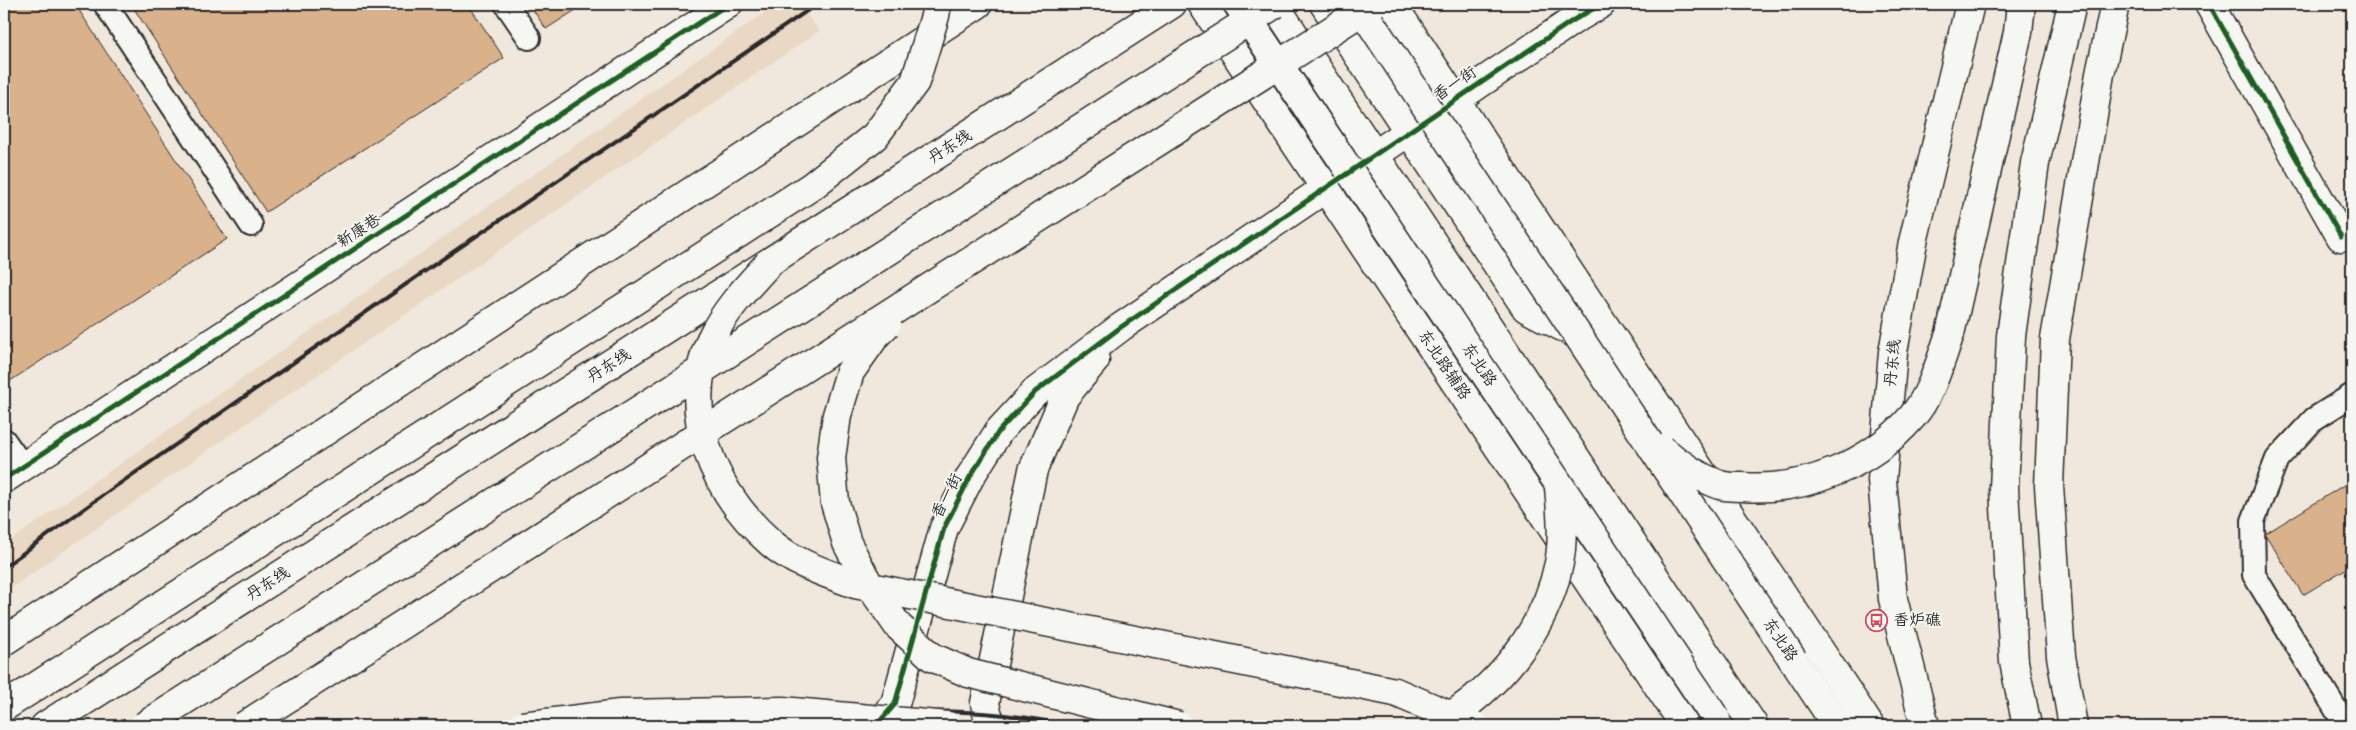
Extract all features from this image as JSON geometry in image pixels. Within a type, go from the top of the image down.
[{"type":"main road","name":"新康巷","points":[[13,473],[728,4]]},
{"type":"main road","points":[[4,707],[812,186],[875,136],[915,82],[937,4]]},
{"type":"main road","points":[[4,642],[978,4]]},
{"type":"main road","name":"丹东线","points":[[46,726],[1172,4]]},
{"type":"main road","name":"东北路辅路","points":[[1202,4],[1685,726]]},
{"type":"main road","name":"东北路","points":[[1238,4],[1720,726]]},
{"type":"main road","points":[[144,726],[1274,4]]},
{"type":"main road","name":"东北路","points":[[1274,4],[1754,726]]},
{"type":"main road","points":[[1324,4],[1526,308],[1628,361]]},
{"type":"main road","name":"东北路","points":[[1358,4],[1837,726]]},
{"type":"main road","points":[[244,726],[1373,4]]},
{"type":"main road","points":[[1392,4],[1628,361]]},
{"type":"main road","name":"香一街","points":[[876,726],[895,704],[944,528],[970,477],[999,432],[1035,392],[1121,327],[1324,187],[1601,4]]},
{"type":"main road","name":"丹东线","points":[[1925,726],[1893,599],[1882,480],[1893,352],[1913,242],[1970,4]]},
{"type":"main road","points":[[1643,433],[1682,466],[1721,485],[1762,489],[1804,482],[1843,468],[1879,448],[1913,416],[1935,377],[1950,334],[2018,32],[2021,4]]},
{"type":"main road","points":[[2027,726],[2014,662],[2004,489],[2011,336],[2035,164],[2072,4]]},
{"type":"main road","points":[[2073,726],[2061,656],[2049,486],[2056,339],[2100,74],[2116,4]]},
{"type":"main road","points":[[2208,4],[2341,237]]},
{"type":"main road","points":[[768,264],[729,306],[711,340],[700,374],[696,404],[703,441],[719,476],[744,515],[771,543],[807,566],[855,584],[1395,692],[1475,726]]},
{"type":"main road","points":[[912,299],[876,336],[850,372],[836,415],[831,458],[835,503],[847,543],[868,583],[898,626],[932,656],[968,673],[1179,726]]},
{"type":"main road","points":[[993,726],[986,713],[985,703],[1033,470],[1065,396],[1121,327]]},
{"type":"main road","name":"东北路","points":[[1628,361],[1870,726]]},
{"type":"main road","points":[[1434,726],[1458,712],[1494,681],[1526,644],[1548,603],[1559,562],[1562,523],[1559,485]]},
{"type":"main road","points":[[522,726],[620,714],[782,711],[948,726]]},
{"type":"lane","points":[[105,4],[251,225]]},
{"type":"lane","points":[[506,4],[529,38]]},
{"type":"lane","points":[[2346,726],[2254,575],[2253,521],[2277,460],[2314,419],[2352,396]]},
{"type":"lane","points":[[4,440],[13,473]]},
{"type":"shaded area","points":[[777,4],[799,4],[819,31],[237,430],[4,593],[4,545]]},
{"type":"building","points":[[4,4],[75,4],[227,239],[4,385]]},
{"type":"building","points":[[131,4],[468,4],[504,58],[266,212]]},
{"type":"building","points":[[529,4],[585,4],[546,29]]},
{"type":"building","points":[[2352,480],[2352,565],[2303,595],[2265,534]]},
{"type":"railway","points":[[4,567],[99,498],[428,269],[817,4]]},
{"type":"railway","points":[[637,726],[731,718],[917,711],[1007,715],[1067,726]]},
{"type":"cycle path","points":[[4,479],[728,4]]},
{"type":"cycle path","points":[[876,726],[895,704],[944,528],[970,477],[999,431],[1035,392],[1121,327],[1572,21],[1601,4]]},
{"type":"cycle path","points":[[2209,4],[2341,237]]},
{"type":"place","name":"香炉礁","points":[[1877,620]]}]
